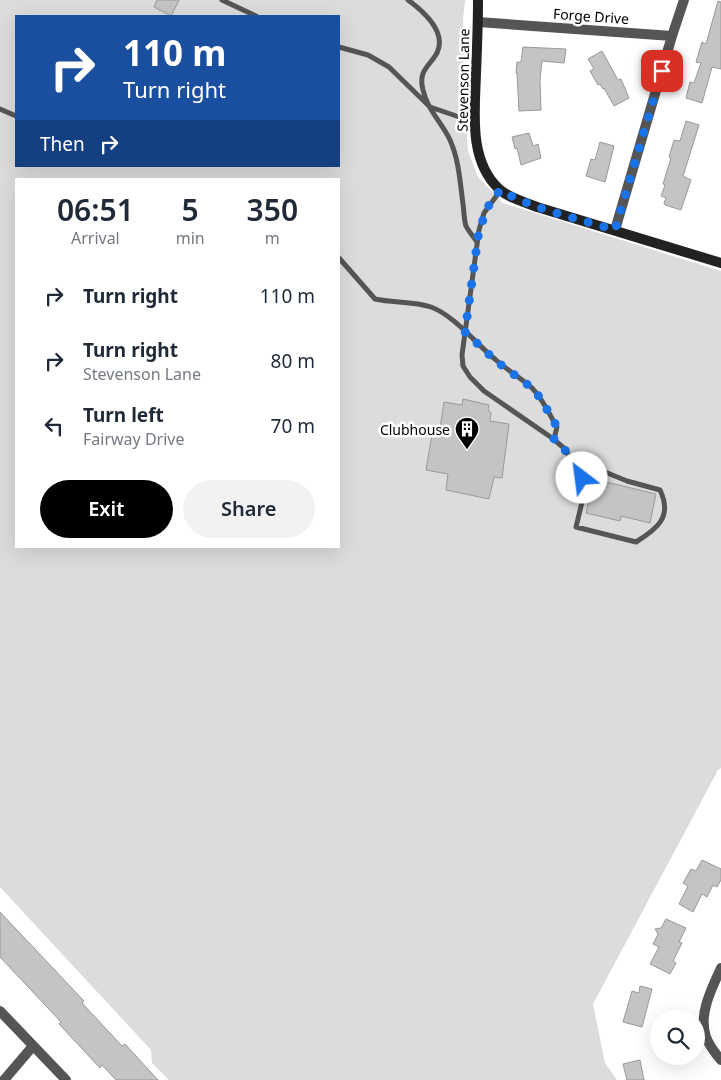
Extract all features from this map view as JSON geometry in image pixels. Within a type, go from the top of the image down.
[{"type":"street","name":"Stevenson Lane","points":[[478,0],[475,122],[478,150],[491,181],[500,190],[530,204],[721,262]]},
{"type":"street","points":[[615,230],[684,0]]},
{"type":"street","name":"Forge Drive","points":[[478,22],[672,36]]},
{"type":"street","points":[[721,968],[707,1003],[704,1023],[705,1036],[721,1060]]},
{"type":"street","points":[[0,1011],[66,1080]]},
{"type":"street","points":[[4,1080],[33,1046]]},
{"type":"lane","points":[[222,0],[254,15]]},
{"type":"lane","points":[[408,0],[418,7],[434,24],[438,36],[438,51],[424,68],[422,75],[423,91],[434,115],[450,139],[458,166],[466,226],[478,242]]},
{"type":"lane","points":[[340,47],[368,55],[384,64],[430,107],[475,122]]},
{"type":"lane","points":[[0,109],[15,116]]},
{"type":"lane","points":[[500,190],[484,213],[465,332],[462,355],[463,366],[470,377],[484,391],[554,439],[564,448],[578,467],[587,472],[605,472],[627,481],[660,490],[664,497],[663,519],[655,530],[636,542],[576,527],[585,490],[578,467]]},
{"type":"lane","points":[[340,259],[375,299],[412,303],[432,308],[456,322],[496,361],[532,388],[541,399],[557,427],[554,439]]},
{"type":"shaded area","points":[[0,0],[465,0],[463,20],[468,151],[478,177],[503,203],[721,271],[721,768],[718,770],[593,1004],[605,1063],[617,1080],[169,1080],[152,1063],[151,1050],[0,887]]},
{"type":"building","points":[[157,0],[179,0],[172,15],[154,7]]},
{"type":"building","points":[[718,1],[721,2],[721,69],[712,67],[702,103],[686,98],[690,82],[694,83],[701,63],[696,62],[702,42],[706,44]]},
{"type":"building","points":[[523,47],[566,49],[564,63],[542,61],[540,80],[541,110],[519,111],[516,73],[517,62],[521,62]]},
{"type":"building","points":[[602,51],[618,80],[621,79],[629,98],[614,106],[604,88],[600,84],[598,85],[590,71],[594,69],[588,59]]},
{"type":"building","points":[[686,121],[699,125],[683,176],[691,180],[681,210],[665,205],[666,198],[661,196],[674,140],[680,141]]},
{"type":"building","points":[[529,133],[533,146],[538,144],[541,158],[521,165],[512,137]]},
{"type":"building","points":[[600,142],[614,146],[605,182],[586,176],[591,159],[595,160]]},
{"type":"building","name":"Clubhouse","points":[[463,399],[489,405],[490,421],[509,424],[502,478],[494,477],[489,499],[446,490],[448,474],[426,470],[432,434],[439,435],[444,402],[462,405]]},
{"type":"building","points":[[594,479],[656,494],[650,523],[621,516],[620,521],[586,513]]},
{"type":"building","points":[[702,860],[721,869],[721,880],[717,887],[713,885],[707,897],[702,894],[693,912],[679,904],[688,886],[683,883],[691,869],[696,871]]},
{"type":"building","points":[[0,912],[84,1001],[82,1003],[122,1046],[125,1044],[158,1080],[116,1080],[102,1065],[100,1068],[59,1024],[61,1022],[0,957]]},
{"type":"building","points":[[666,919],[686,928],[679,942],[682,943],[673,961],[676,963],[670,974],[650,964],[659,947],[653,944],[658,934],[655,929],[661,928]]},
{"type":"building","points":[[640,986],[652,989],[642,1027],[623,1022],[632,991],[639,993]]},
{"type":"building","points":[[640,1060],[644,1080],[627,1080],[623,1064]]},
{"type":"place","name":"Clubhouse","points":[[467,450]]},
{"type":"route","points":[[582,478],[578,467],[564,448],[554,439],[557,427],[541,399],[532,388],[496,361],[465,332],[479,230],[484,213],[500,190],[516,199],[615,230],[662,71]]}]
